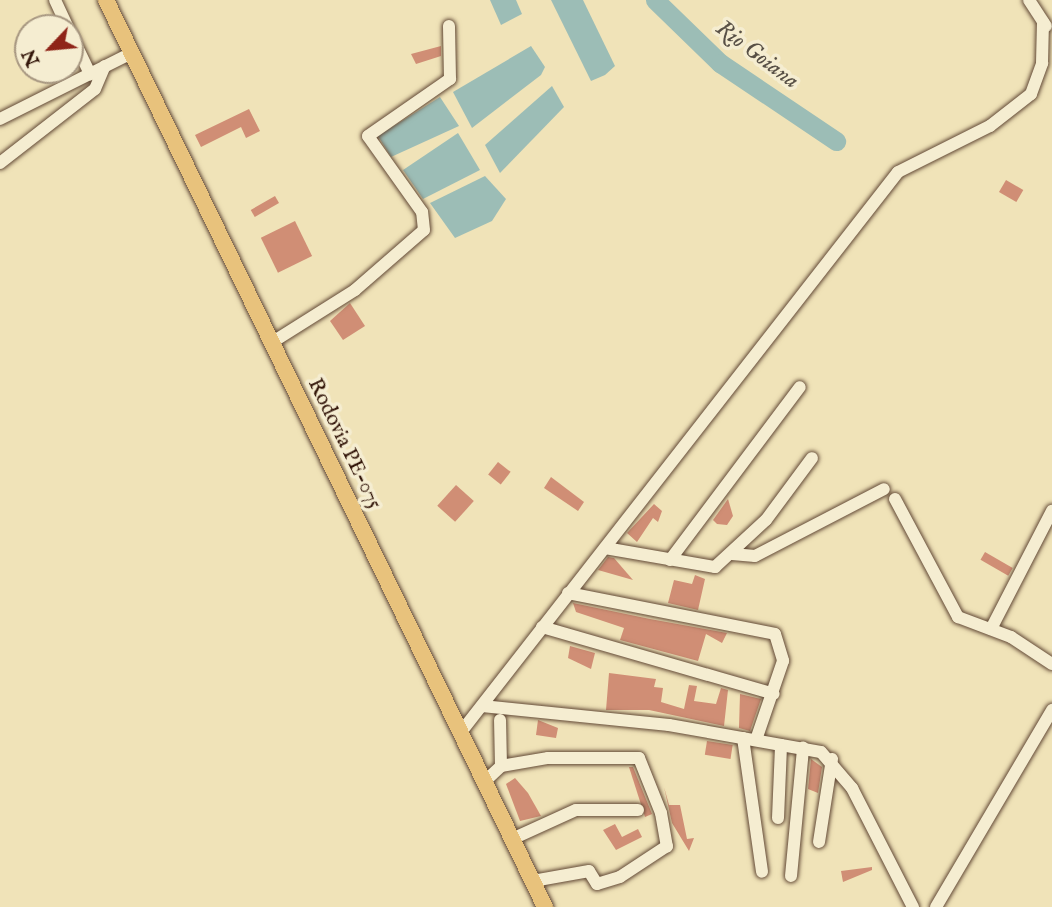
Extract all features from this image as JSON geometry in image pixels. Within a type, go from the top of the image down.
[{"type":"main road","name":"Rodovia PE-075","points":[[106,0],[545,907]]},
{"type":"street","points":[[1029,0],[1052,35]]},
{"type":"street","points":[[461,732],[898,172],[990,126],[1031,93],[1042,63],[1043,22]]},
{"type":"street","points":[[271,343],[355,290],[424,230],[422,212],[368,136],[450,79],[449,26]]},
{"type":"street","points":[[0,118],[132,53]]},
{"type":"street","points":[[84,61],[90,74]]},
{"type":"street","points":[[0,163],[96,89],[105,66]]},
{"type":"street","points":[[670,560],[800,387]]},
{"type":"street","points":[[605,548],[709,569],[732,554],[812,458]]},
{"type":"street","points":[[732,554],[755,556],[884,489]]},
{"type":"street","points":[[895,499],[955,614],[991,629],[1052,664]]},
{"type":"street","points":[[991,629],[1052,511]]},
{"type":"street","points":[[568,593],[770,631],[782,648],[775,694],[749,739],[762,873]]},
{"type":"street","points":[[542,627],[775,694]]},
{"type":"street","points":[[482,706],[749,739],[803,748],[832,759],[913,907]]},
{"type":"street","points":[[936,907],[1052,710]]},
{"type":"street","points":[[500,720],[502,766]]},
{"type":"street","points":[[778,818],[781,745]]},
{"type":"street","points":[[791,876],[803,748]]},
{"type":"street","points":[[484,782],[502,766],[548,758],[639,758],[661,813],[667,846],[620,877],[597,884],[589,871],[533,881]]},
{"type":"street","points":[[819,842],[832,759]]},
{"type":"street","points":[[512,839],[576,810],[638,810]]},
{"type":"water","points":[[490,0],[516,0],[522,14],[501,25]]},
{"type":"water","points":[[551,0],[583,0],[615,66],[605,75],[591,81]]},
{"type":"water","points":[[531,46],[545,67],[541,75],[472,128],[453,92]]},
{"type":"water","points":[[552,86],[564,107],[500,173],[485,145]]},
{"type":"water","points":[[440,97],[459,126],[391,157],[378,136]]},
{"type":"water","points":[[458,133],[480,170],[423,199],[403,170]]},
{"type":"water","points":[[485,176],[506,199],[492,221],[455,238],[430,203]]},
{"type":"building","points":[[441,46],[441,56],[416,64],[411,54]]},
{"type":"building","points":[[249,109],[260,131],[246,138],[241,127],[201,147],[195,135]]},
{"type":"building","points":[[1006,180],[1023,190],[1016,202],[999,192]]},
{"type":"building","points":[[275,196],[279,203],[255,217],[251,210]]},
{"type":"building","points":[[295,221],[312,256],[278,273],[261,238]]},
{"type":"building","points":[[350,303],[365,326],[343,340],[330,321]]},
{"type":"building","points":[[498,462],[511,472],[501,484],[488,475]]},
{"type":"building","points":[[551,477],[584,502],[578,511],[544,488]]},
{"type":"building","points":[[456,485],[474,501],[455,522],[437,506]]},
{"type":"building","points":[[728,499],[733,516],[727,525],[717,524],[713,520]]},
{"type":"building","points":[[654,504],[662,511],[658,522],[653,518],[637,542],[627,533]]},
{"type":"building","points":[[985,552],[1013,568],[1008,576],[980,560]]},
{"type":"building","points":[[608,557],[614,558],[633,580],[598,570]]},
{"type":"building","points":[[695,575],[705,579],[698,610],[668,603],[674,580],[692,584]]},
{"type":"building","points":[[573,603],[727,633],[722,643],[706,634],[698,661],[620,640],[624,628],[576,612]]},
{"type":"building","points":[[570,646],[595,653],[591,669],[568,658]]},
{"type":"building","points":[[609,673],[656,679],[654,687],[663,688],[661,702],[684,709],[689,685],[697,686],[694,701],[716,704],[721,688],[728,690],[724,726],[649,710],[606,710]]},
{"type":"building","points":[[740,694],[761,699],[750,731],[739,728]]},
{"type":"building","points":[[538,720],[558,728],[556,738],[536,735]]},
{"type":"building","points":[[707,741],[733,745],[730,759],[705,755]]},
{"type":"building","points":[[811,759],[822,767],[818,793],[808,789]]},
{"type":"building","points":[[629,767],[633,767],[652,814],[645,817]]},
{"type":"building","points":[[515,778],[528,793],[541,816],[520,821],[506,784]]},
{"type":"building","points":[[664,787],[669,805],[680,805],[687,839],[694,838],[689,851],[672,823]]},
{"type":"building","points":[[615,824],[622,837],[638,829],[642,837],[616,850],[603,830]]},
{"type":"building","points":[[872,867],[872,870],[843,882],[841,871]]},
{"type":"waterway","name":"Rio Goiana","points":[[655,0],[720,63],[836,141]]}]
